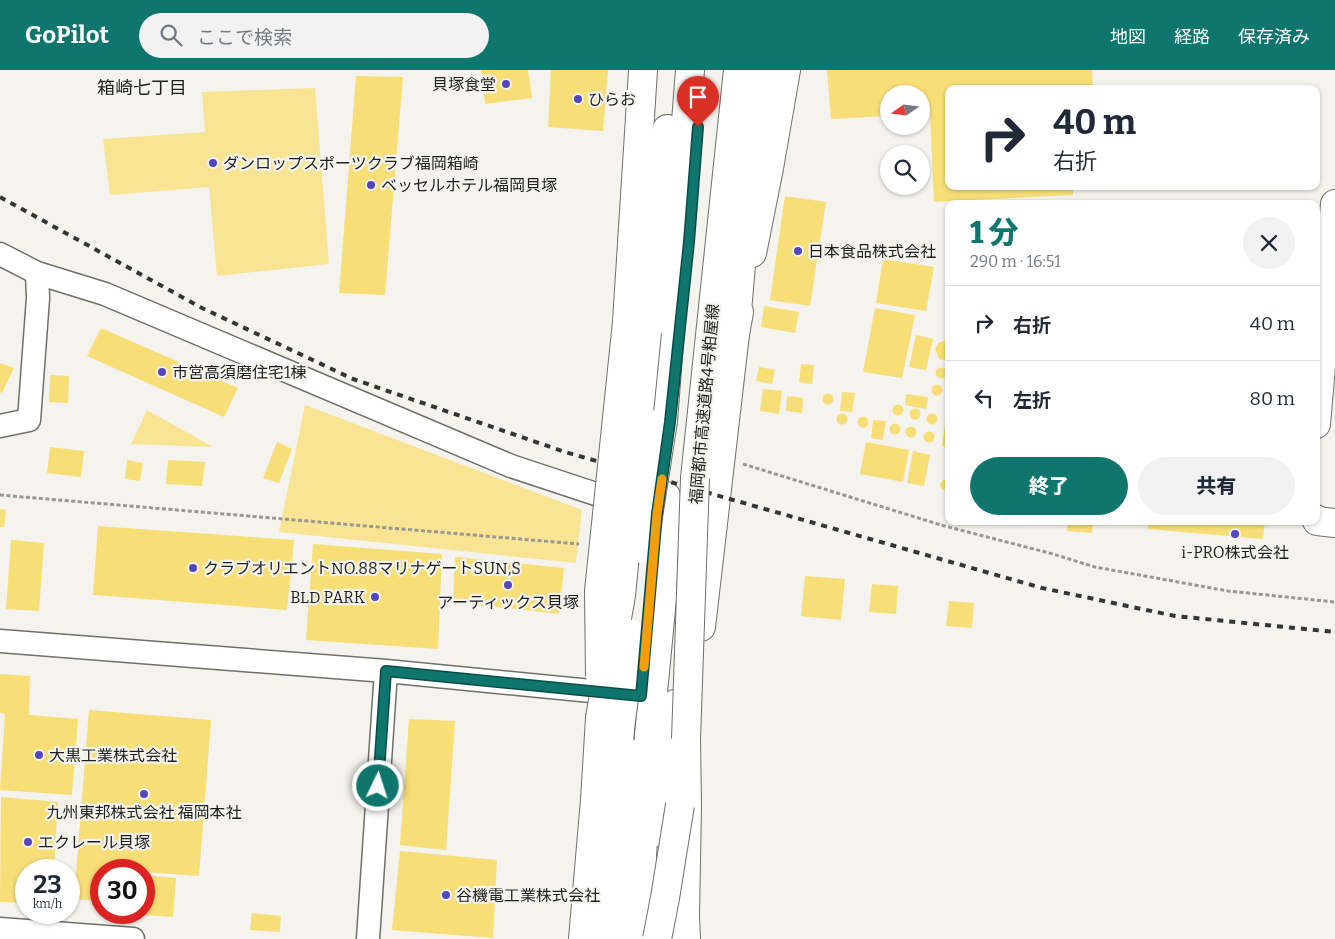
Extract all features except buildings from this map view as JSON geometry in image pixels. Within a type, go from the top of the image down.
[{"type":"main road","points":[[583,939],[600,718],[599,591],[627,322],[643,70]]},
{"type":"main road","points":[[600,718],[622,595],[673,70]]},
{"type":"main road","points":[[596,939],[611,863],[620,729],[663,421],[690,70]]},
{"type":"main road","points":[[618,939],[657,514],[670,422],[689,242],[703,70]]},
{"type":"main road","points":[[657,939],[669,794],[687,517],[711,263],[733,70]]},
{"type":"main road","name":"福岡都市高速道路4号粕屋線","points":[[686,739],[695,478],[738,70]]},
{"type":"main road","points":[[669,794],[690,714],[730,455],[735,334],[758,70]]},
{"type":"main road","points":[[735,334],[769,168],[786,70]]},
{"type":"main road","points":[[1320,378],[1335,204]]},
{"type":"main road","points":[[645,939],[642,916],[642,857],[649,734],[662,599],[666,496],[663,421]]},
{"type":"main road","points":[[1320,521],[1335,523]]},
{"type":"main road","points":[[657,939],[680,805],[686,739]]},
{"type":"main road","points":[[686,739],[686,939]]},
{"type":"main road","points":[[666,828],[677,939]]},
{"type":"street","points":[[0,254],[37,273],[106,294],[512,466],[657,514]]},
{"type":"street","points":[[0,426],[29,420],[38,298],[37,273]]},
{"type":"street","points":[[0,641],[386,671],[641,696]]},
{"type":"street","points":[[368,939],[386,671]]},
{"type":"street","points":[[0,929],[133,939]]},
{"type":"path","points":[[730,455],[941,526],[1053,554],[1095,567],[1228,591],[1335,602]]},
{"type":"path","points":[[0,495],[585,545]]},
{"type":"shaded area","name":"ダンロップスポーツクラブ福岡箱崎","points":[[315,88],[329,264],[217,276],[209,187],[110,195],[103,139],[205,132],[202,92]]},
{"type":"shaded area","points":[[305,405],[582,510],[576,563],[279,532]]},
{"type":"shaded area","points":[[147,410],[213,447],[131,444]]},
{"type":"railway","points":[[0,197],[202,308],[353,379],[565,452],[1042,588],[1175,616],[1335,632]]},
{"type":"slow traffic","points":[[644,667],[657,514],[662,479]]},
{"type":"place","name":"貝塚食堂","points":[[506,84]]},
{"type":"place","name":"ひらお","points":[[578,99]]},
{"type":"place","name":"ダンロップスポーツクラブ福岡箱崎","points":[[213,163]]},
{"type":"place","name":"ベッセルホテル福岡貝塚","points":[[371,185]]},
{"type":"place","name":"日本食品株式会社","points":[[798,251]]},
{"type":"place","name":"市営高須磨住宅1棟","points":[[162,372]]},
{"type":"place","name":"i-PRO株式会社","points":[[1235,534]]},
{"type":"place","name":"クラブオリエントNO.88マリナゲートSUN,S","points":[[193,568]]},
{"type":"place","name":"アーティックス貝塚","points":[[508,585]]},
{"type":"place","name":"BLD PARK","points":[[375,597]]},
{"type":"place","name":"大黒工業株式会社","points":[[39,755]]},
{"type":"place","name":"九州東邦株式会社 福岡本社","points":[[144,794]]},
{"type":"place","name":"エクレール貝塚","points":[[28,842]]},
{"type":"place","name":"谷機電工業株式会社","points":[[446,895]]},
{"type":"district","name":"箱崎七丁目","points":[[142,88]]},
{"type":"route","points":[[378,786],[386,671],[641,696],[657,514],[670,422],[689,242],[698,127]]}]
